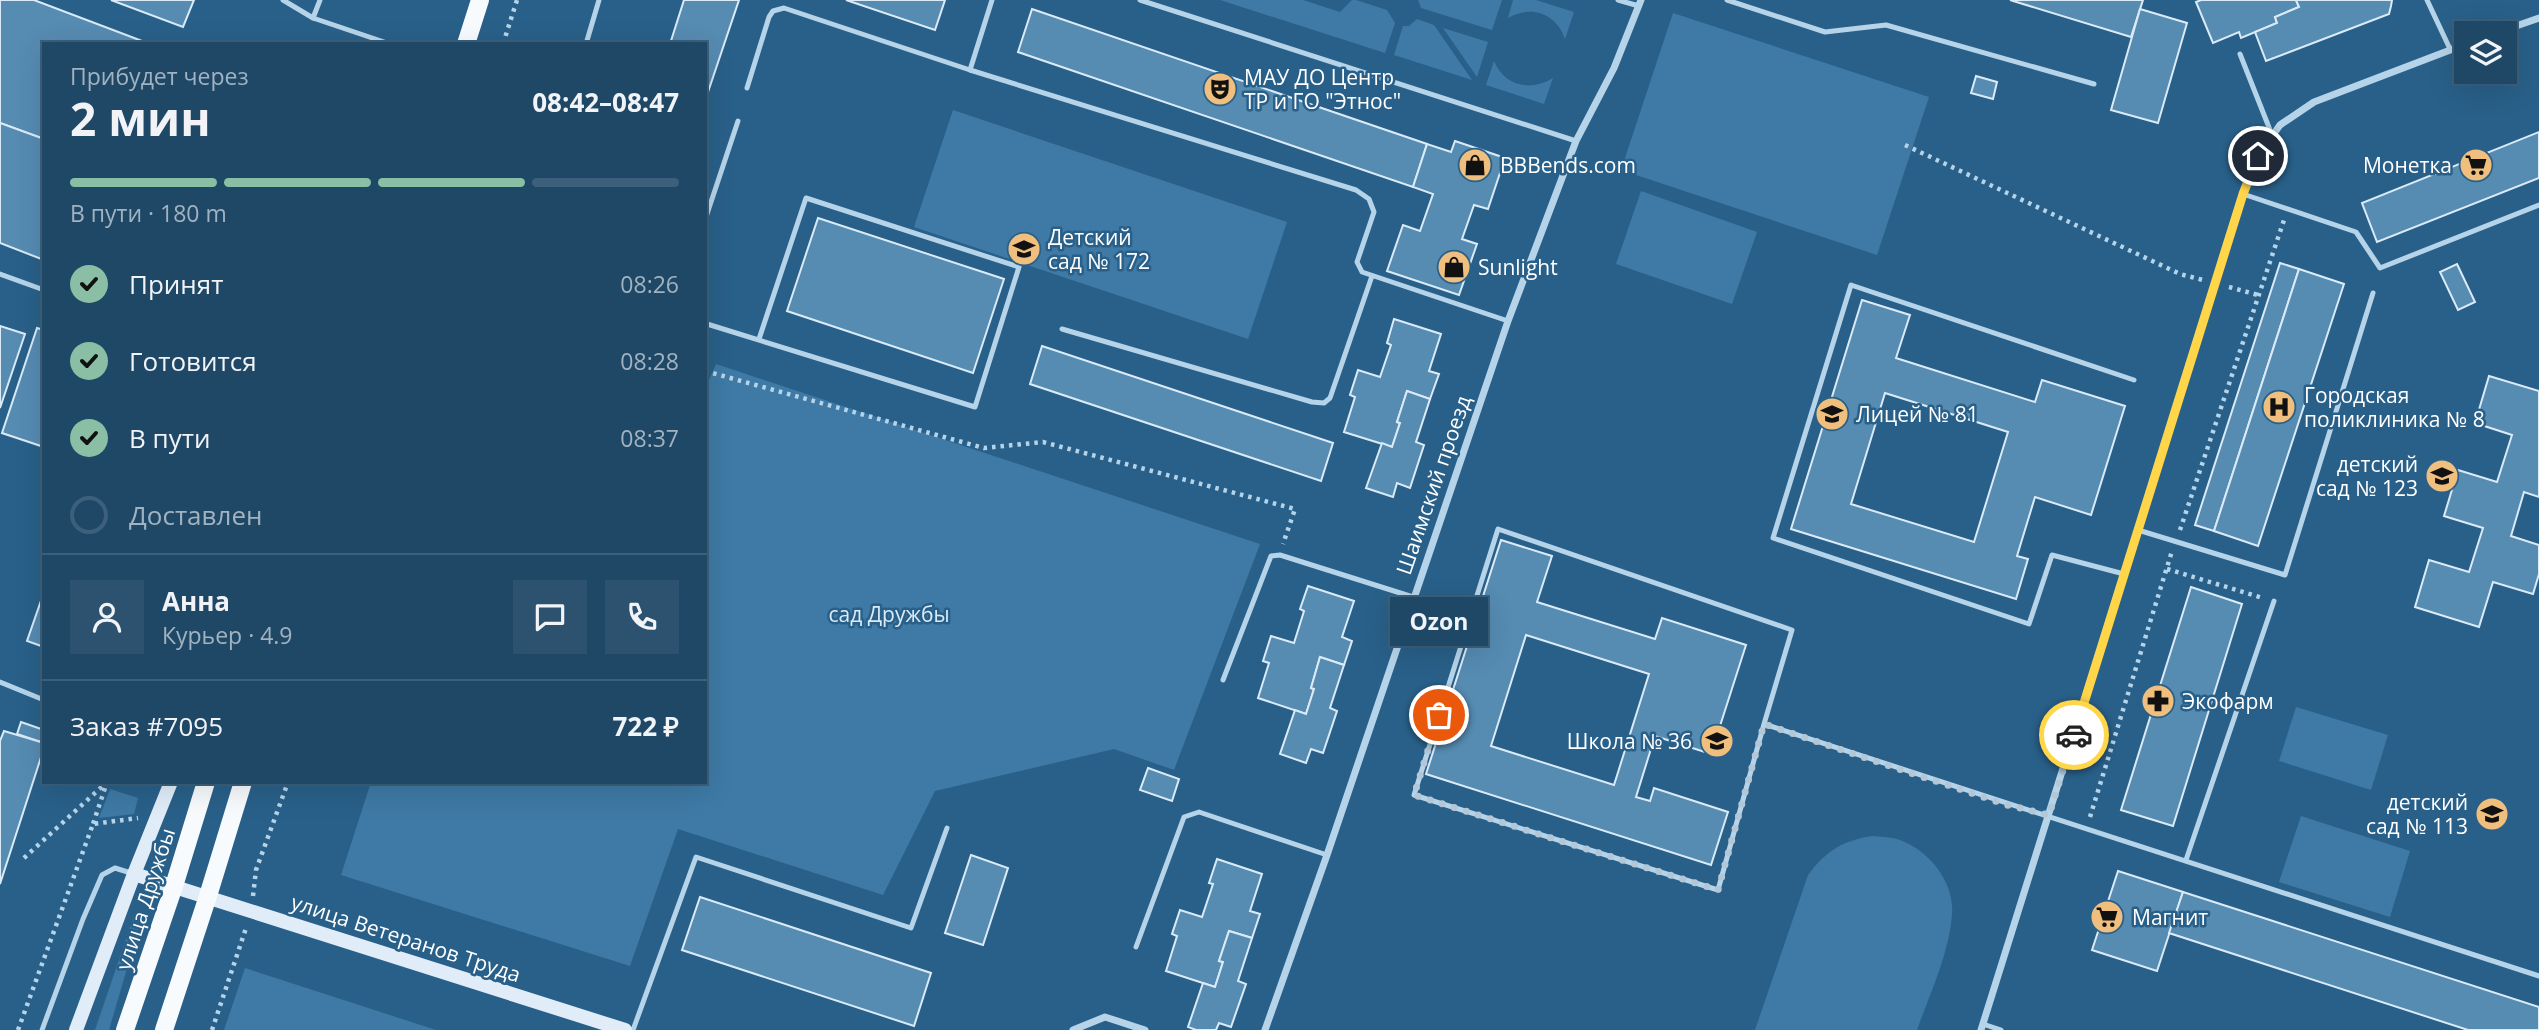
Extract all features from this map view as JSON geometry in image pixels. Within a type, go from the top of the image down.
[{"type":"main road","points":[[467,42],[480,0]]},
{"type":"main road","points":[[76,1030],[170,784]]},
{"type":"main road","name":"улица Дружбы","points":[[125,1030],[205,784]]},
{"type":"main road","points":[[164,1030],[242,784]]},
{"type":"main road","name":"улица Ветеранов Труда","points":[[134,874],[625,1030]]},
{"type":"street","name":"Шаимский проезд","points":[[1265,1030],[1508,321],[1576,141],[1614,68],[1640,3]]},
{"type":"street","points":[[2517,26],[2539,18]]},
{"type":"street","points":[[1982,1027],[2243,194],[2258,156],[2280,125],[2314,102],[2454,48]]},
{"type":"street","points":[[1073,1030],[1105,1017],[1145,1030]]},
{"type":"lane","points":[[284,0],[313,18],[384,42]]},
{"type":"lane","points":[[313,18],[320,0]]},
{"type":"lane","points":[[587,42],[599,0]]},
{"type":"lane","points":[[970,70],[992,0]]},
{"type":"lane","points":[[1140,0],[1576,141]]},
{"type":"lane","points":[[1618,0],[1640,3]]},
{"type":"lane","points":[[1727,0],[1825,32],[1886,25],[2094,84]]},
{"type":"lane","points":[[2427,0],[2450,49]]},
{"type":"lane","points":[[747,88],[769,17],[773,11],[784,8],[970,70],[1356,190],[1369,199],[1374,212],[1357,262],[1362,272],[1508,321]]},
{"type":"lane","points":[[2240,54],[2273,135]]},
{"type":"lane","points":[[707,214],[738,121]]},
{"type":"lane","points":[[2243,194],[2356,232],[2380,268],[2539,205]]},
{"type":"lane","points":[[707,323],[975,407],[1019,267],[806,198],[759,339]]},
{"type":"lane","points":[[0,274],[42,289]]},
{"type":"lane","points":[[1062,329],[1312,402],[1324,403],[1329,398],[1372,276]]},
{"type":"lane","points":[[2124,574],[2052,555],[2029,624],[1773,538],[1851,285],[2134,380]]},
{"type":"lane","points":[[2138,530],[2285,575],[2373,293]]},
{"type":"lane","points":[[1498,529],[1792,630],[1764,724],[1718,890],[1414,795],[1498,529]]},
{"type":"lane","points":[[1223,680],[1271,556],[1280,555],[1413,597]]},
{"type":"lane","points":[[2186,860],[2274,601]]},
{"type":"lane","points":[[0,682],[42,698]]},
{"type":"lane","points":[[1764,724],[2539,976]]},
{"type":"lane","points":[[1136,947],[1184,817],[1189,814],[1199,812],[1327,855]]},
{"type":"lane","points":[[633,1030],[696,857],[911,928],[947,828]]},
{"type":"lane","points":[[42,1030],[102,875],[115,868],[134,874]]},
{"type":"lane","points":[[1982,1027],[2001,1030]]},
{"type":"path","points":[[504,42],[517,0]]},
{"type":"path","points":[[1905,145],[2180,274]]},
{"type":"path","points":[[2086,827],[2176,541],[2288,209]]},
{"type":"path","points":[[707,372],[984,448],[1043,442],[1295,509],[1280,555]]},
{"type":"path","points":[[2167,569],[2274,601]]},
{"type":"path","points":[[24,858],[105,784]]},
{"type":"path","points":[[93,824],[106,784]]},
{"type":"path","points":[[212,1030],[252,911],[256,870],[287,784]]},
{"type":"green space","points":[[1220,0],[1303,0],[1340,12],[1352,0],[1356,0],[1387,10],[1395,23],[1385,53]]},
{"type":"green space","points":[[1418,0],[1502,0],[1492,30],[1421,8]]},
{"type":"green space","points":[[1513,0],[1536,0],[1574,12],[1565,39],[1556,23],[1542,14],[1525,12],[1508,18]]},
{"type":"green space","points":[[1673,13],[1929,97],[1877,255],[1621,170]]},
{"type":"green space","points":[[1417,19],[1434,25],[1472,80],[1394,55],[1403,26],[1409,26]]},
{"type":"green space","points":[[1443,28],[1488,42],[1477,77]]},
{"type":"green space","points":[[1494,61],[1504,76],[1519,84],[1536,85],[1553,78],[1544,104],[1486,85]]},
{"type":"green space","points":[[953,110],[1287,222],[1248,339],[914,227]]},
{"type":"green space","points":[[1641,191],[1757,232],[1732,304],[1616,264]]},
{"type":"green space","name":"сад Дружбы","points":[[716,364],[1260,544],[1174,770],[1114,749],[935,791],[883,895],[678,829],[630,966],[341,875],[370,784],[707,784],[707,384]]},
{"type":"green space","points":[[2296,707],[2388,735],[2371,790],[2279,761]]},
{"type":"green space","points":[[110,789],[138,798],[134,814],[99,818]]},
{"type":"green space","points":[[2301,816],[2410,851],[2390,917],[2279,882]]},
{"type":"green space","points":[[1873,836],[1900,840],[1921,852],[1945,880],[1952,903],[1947,944],[1917,1030],[1755,1030],[1808,875],[1836,848],[1853,840]]},
{"type":"green space","points":[[135,913],[140,924],[109,1030],[95,1030]]},
{"type":"green space","points":[[245,968],[436,1030],[224,1030]]},
{"type":"building","points":[[0,0],[34,0],[145,42],[42,42],[42,138],[0,123]]},
{"type":"building","points":[[111,0],[194,0],[183,27]]},
{"type":"building","points":[[684,0],[739,0],[707,95],[707,42],[671,42]]},
{"type":"building","points":[[846,0],[945,0],[935,30]]},
{"type":"building","points":[[2010,0],[2143,0],[2131,37]]},
{"type":"building","points":[[2296,0],[2299,7],[2275,17],[2277,23],[2241,38],[2239,32],[2213,43],[2196,2]]},
{"type":"building","points":[[2296,0],[2392,0],[2389,14],[2266,61],[2255,32],[2277,23],[2275,17],[2299,7]]},
{"type":"building","points":[[1032,9],[1427,144],[1413,187],[1018,52]]},
{"type":"building","points":[[2140,9],[2187,23],[2158,123],[2111,110]]},
{"type":"building","points":[[1976,76],[1997,82],[1993,99],[1971,93]]},
{"type":"building","points":[[0,123],[42,138],[42,259],[0,243]]},
{"type":"building","points":[[2539,132],[2539,178],[2377,242],[2362,203]]},
{"type":"building","points":[[1455,141],[1505,158],[1488,209],[1474,205],[1462,239],[1477,244],[1459,295],[1387,271],[1403,225],[1420,231],[1433,194],[1413,187],[1427,144],[1451,152]]},
{"type":"building","points":[[818,218],[1004,279],[973,373],[787,311]]},
{"type":"building","points":[[2280,263],[2299,269],[2214,531],[2195,525]]},
{"type":"building","points":[[2457,264],[2475,302],[2458,310],[2440,272]]},
{"type":"building","name":"Городская поликлиника № 8","points":[[2299,269],[2344,284],[2258,546],[2214,531]]},
{"type":"building","points":[[1862,300],[1910,315],[1896,358],[2035,402],[2042,380],[2125,406],[2091,515],[2035,497],[2017,556],[2028,559],[2016,599],[1791,529]],"holes":[[[1885,393],[2008,432],[1974,542],[1851,504]]]},
{"type":"building","points":[[1394,319],[1441,334],[1429,371],[1439,374],[1430,399],[1407,391],[1392,447],[1344,432],[1355,397],[1350,395],[1358,370],[1380,377],[1391,345],[1387,343]]},
{"type":"building","points":[[0,326],[25,334],[0,408]]},
{"type":"building","points":[[37,328],[42,329],[42,446],[2,433]]},
{"type":"building","points":[[1042,346],[1333,443],[1321,481],[1030,384]]},
{"type":"building","points":[[2489,376],[2539,391],[2539,497],[2524,492],[2511,536],[2539,545],[2539,574],[2533,594],[2493,582],[2479,627],[2415,607],[2429,560],[2469,572],[2483,528],[2444,516],[2458,470],[2497,482],[2512,435],[2475,423]]},
{"type":"building","points":[[1407,391],[1430,399],[1416,442],[1424,445],[1410,488],[1397,483],[1393,497],[1366,488],[1382,443],[1392,447]]},
{"type":"building","points":[[1501,540],[1552,556],[1537,602],[1655,639],[1662,618],[1746,645],[1711,754],[1655,736],[1636,797],[1650,801],[1654,788],[1728,812],[1711,865],[1426,774]],"holes":[[[1526,635],[1649,674],[1614,785],[1491,746]]]},
{"type":"building","points":[[1308,586],[1354,601],[1342,637],[1352,641],[1344,665],[1320,657],[1306,714],[1258,698],[1269,663],[1263,661],[1271,636],[1294,643],[1304,611],[1300,609]]},
{"type":"building","points":[[2191,587],[2242,604],[2173,826],[2121,810]]},
{"type":"building","points":[[42,598],[42,646],[27,641]]},
{"type":"building","points":[[1320,657],[1344,665],[1330,708],[1337,711],[1323,753],[1311,749],[1306,763],[1280,754],[1295,710],[1306,714]]},
{"type":"building","points":[[21,722],[42,729],[42,742],[17,734]]},
{"type":"building","points":[[4,731],[42,742],[42,754],[0,884],[0,741]]},
{"type":"building","points":[[1148,768],[1179,779],[1172,801],[1140,790]]},
{"type":"building","points":[[971,855],[1008,868],[983,945],[945,933]]},
{"type":"building","points":[[1217,859],[1262,874],[1250,911],[1260,914],[1252,938],[1229,931],[1219,961],[1223,962],[1215,987],[1166,971],[1177,936],[1172,934],[1180,910],[1202,917],[1213,884],[1209,883]]},
{"type":"building","points":[[2118,871],[2183,892],[2157,971],[2092,950]]},
{"type":"building","points":[[2183,892],[2539,1007],[2539,1030],[2468,1030],[2169,933]]},
{"type":"building","points":[[700,897],[931,973],[914,1026],[682,950]]},
{"type":"building","points":[[1229,931],[1252,938],[1238,981],[1246,984],[1231,1027],[1219,1023],[1216,1030],[1196,1030],[1188,1027],[1203,983],[1215,987],[1223,962],[1219,961]]},
{"type":"way so far","points":[[1439,715],[1414,795],[1718,890],[1764,724],[2007,805],[2049,815],[2074,735]]},
{"type":"place","name":"МАУ ДО Центр ТР и ГО \"Этнос\"","points":[[1220,89]]},
{"type":"place","name":"BBBends.com","points":[[1475,165]]},
{"type":"place","name":"Монетка","points":[[2476,165]]},
{"type":"place","name":"Детский сад № 172","points":[[1024,249]]},
{"type":"place","name":"Sunlight","points":[[1454,267]]},
{"type":"place","name":"Городская поликлиника № 8","points":[[2279,407]]},
{"type":"place","name":"Лицей № 81","points":[[1832,414]]},
{"type":"place","name":"детский сад № 123","points":[[2442,476]]},
{"type":"place","name":"Экофарм","points":[[2158,701]]},
{"type":"place","name":"Ozon","points":[[1439,715]]},
{"type":"place","name":"Школа № 36","points":[[1717,741]]},
{"type":"place","name":"детский сад № 113","points":[[2492,814]]},
{"type":"place","name":"Магнит","points":[[2107,917]]},
{"type":"route","points":[[2074,735],[2243,194],[2258,156]]}]
